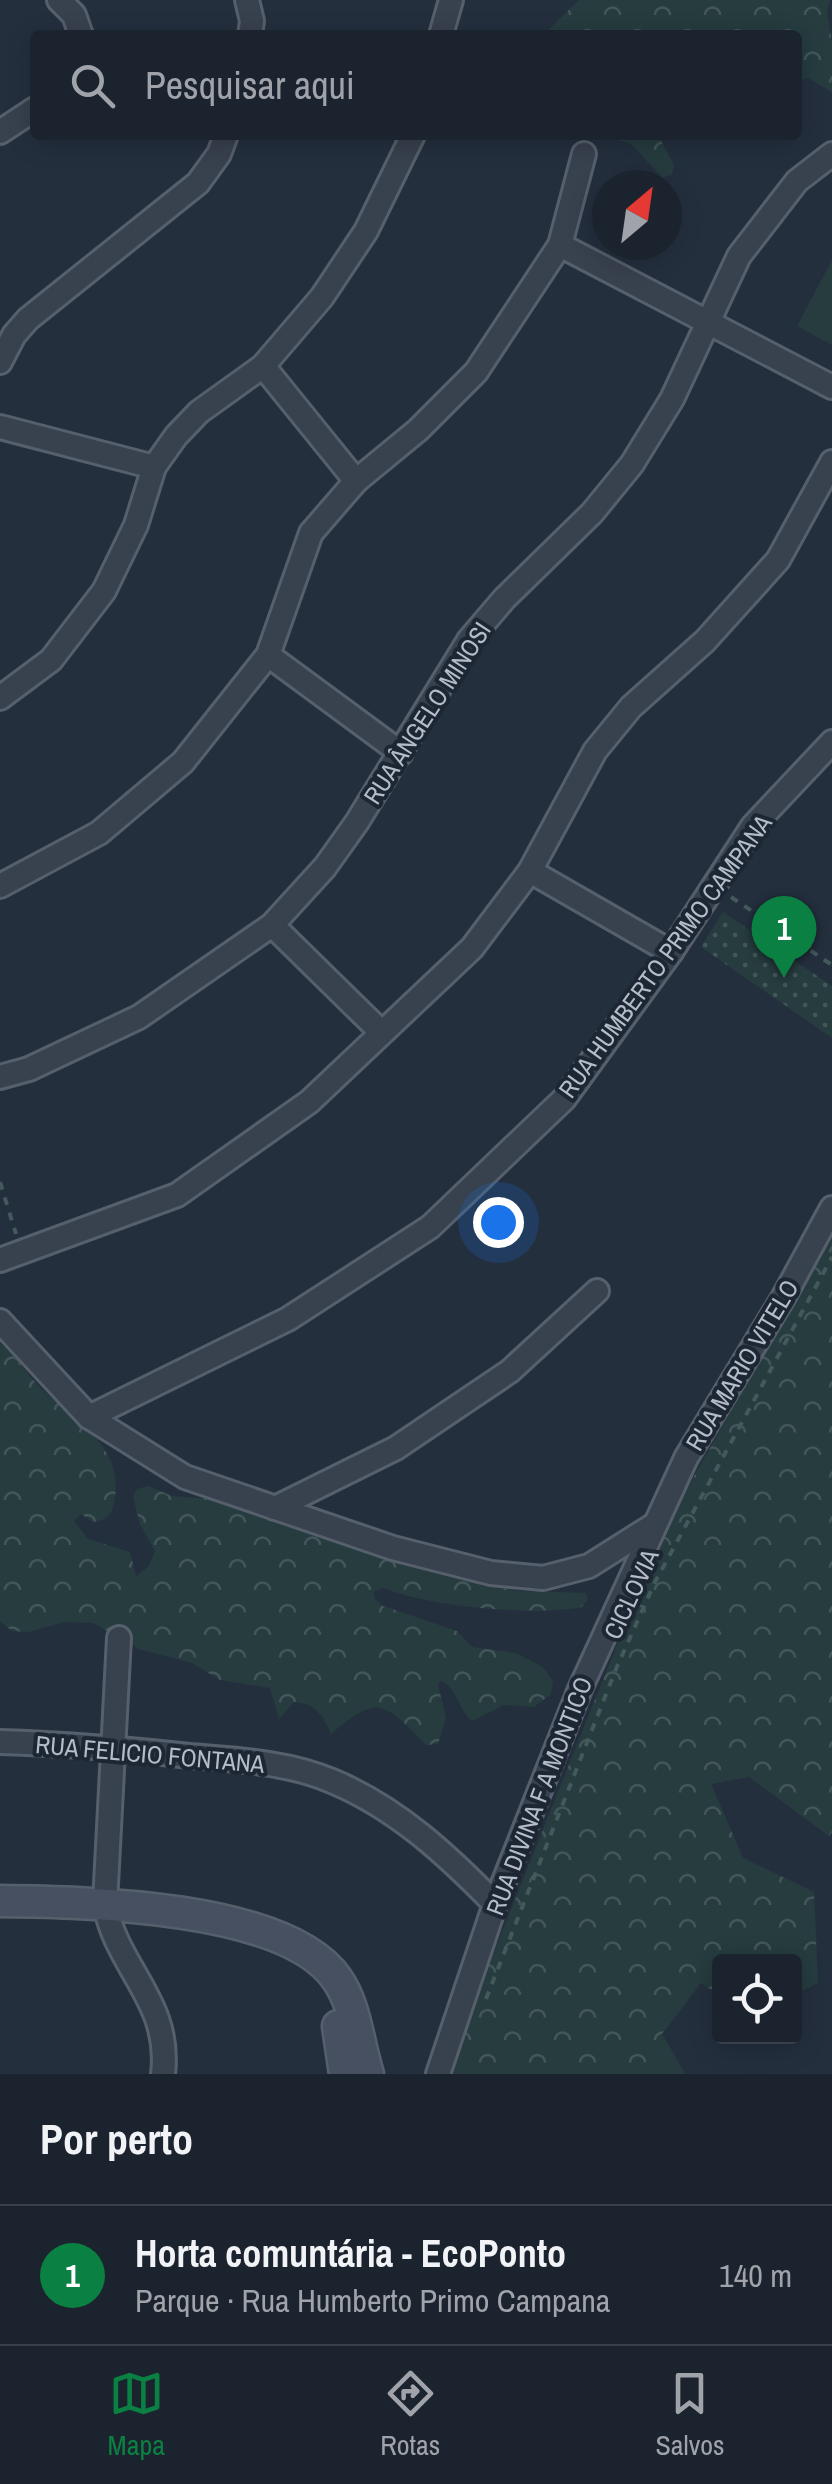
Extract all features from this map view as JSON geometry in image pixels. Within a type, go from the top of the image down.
[{"type":"main road","points":[[0,1901],[276,1934],[318,1956],[339,1981],[354,2018],[368,2074]]},
{"type":"main road","points":[[0,1922],[107,1913],[273,1953],[300,1968],[320,1987],[336,2016],[345,2074]]},
{"type":"street","points":[[247,0],[251,30]]},
{"type":"street","points":[[442,30],[451,0]]},
{"type":"street","points":[[0,132],[30,111]]},
{"type":"street","points":[[0,362],[14,335],[28,319],[198,183],[224,140]]},
{"type":"street","points":[[0,698],[51,660],[104,591],[136,525],[154,466],[176,436],[200,412],[263,366],[322,297],[366,231],[411,140]]},
{"type":"street","points":[[0,886],[99,832],[183,762],[268,655],[311,533],[356,481],[418,430],[476,372],[560,245],[584,154]]},
{"type":"street","name":"RUA ÂNGELO MINOSI","points":[[0,1077],[29,1068],[139,1017],[272,925],[325,867],[469,640],[504,599],[592,513],[632,464],[672,399],[739,256],[797,180],[832,154]]},
{"type":"street","points":[[560,245],[832,387]]},
{"type":"street","points":[[263,366],[356,481]]},
{"type":"street","points":[[0,427],[154,466]]},
{"type":"street","points":[[11,1257],[178,1195],[308,1102],[472,948],[530,872],[596,751],[631,707],[705,642],[778,560],[832,462]]},
{"type":"street","points":[[268,655],[400,753]]},
{"type":"street","name":"RUA HUMBERTO PRIMO CAMPANA","points":[[89,1417],[288,1320],[430,1227],[564,1099],[672,952],[753,826],[832,742]]},
{"type":"street","points":[[530,872],[672,952]]},
{"type":"street","points":[[272,925],[380,1031]]},
{"type":"street","name":"RUA MARIO VITELO","points":[[656,1524],[686,1458],[783,1298],[832,1208]]},
{"type":"street","points":[[275,1508],[396,1448],[510,1371],[597,1290]]},
{"type":"street","points":[[0,1321],[89,1417],[186,1477],[410,1552],[492,1573],[543,1578],[590,1566],[656,1524]]},
{"type":"street","name":"RUA DIVINA F A MONTICO","points":[[438,2074],[495,1904],[580,1688],[656,1524]]},
{"type":"street","points":[[119,1638],[107,1913],[159,2022],[165,2040],[163,2074]]},
{"type":"street","name":"RUA FELICIO FONTANA","points":[[0,1742],[276,1764],[332,1780],[438,1846],[495,1904]]},
{"type":"path","points":[[714,886],[832,965]]},
{"type":"path","points":[[0,1182],[11,1257]]},
{"type":"path","name":"CICLOVIA","points":[[482,2007],[616,1668],[655,1582],[832,1258]]},
{"type":"green space","points":[[579,0],[830,0],[827,13],[832,42],[832,92],[808,78],[802,80],[802,30],[548,30]]},
{"type":"green space","points":[[618,140],[661,140],[674,165],[673,170],[655,170],[630,143]]},
{"type":"green space","points":[[832,260],[832,345],[797,326]]},
{"type":"green space","points":[[723,912],[832,986],[832,1038],[701,947]]},
{"type":"green space","points":[[832,1231],[832,1832],[829,1836],[749,1777],[711,1784],[743,1858],[814,1892],[818,1983],[802,1991],[802,1954],[712,1954],[712,1990],[701,1983],[662,2034],[685,2074],[445,2074],[661,1535]]},
{"type":"green space","points":[[0,1343],[106,1451],[116,1483],[111,1511],[98,1521],[81,1514],[74,1521],[88,1539],[130,1552],[136,1576],[148,1567],[155,1551],[140,1524],[133,1497],[137,1489],[148,1486],[172,1496],[247,1502],[336,1525],[481,1585],[586,1593],[588,1599],[582,1607],[537,1611],[453,1605],[383,1588],[373,1592],[383,1606],[457,1631],[472,1647],[515,1653],[543,1667],[553,1681],[551,1694],[534,1707],[504,1705],[472,1721],[440,1680],[446,1718],[438,1744],[426,1745],[401,1720],[382,1708],[360,1712],[331,1734],[321,1716],[308,1705],[294,1702],[279,1719],[270,1688],[220,1680],[192,1663],[139,1649],[93,1623],[64,1622],[28,1632],[12,1631],[0,1621]]},
{"type":"place","name":"Horta comuntária - EcoPonto","points":[[784,978]]}]
